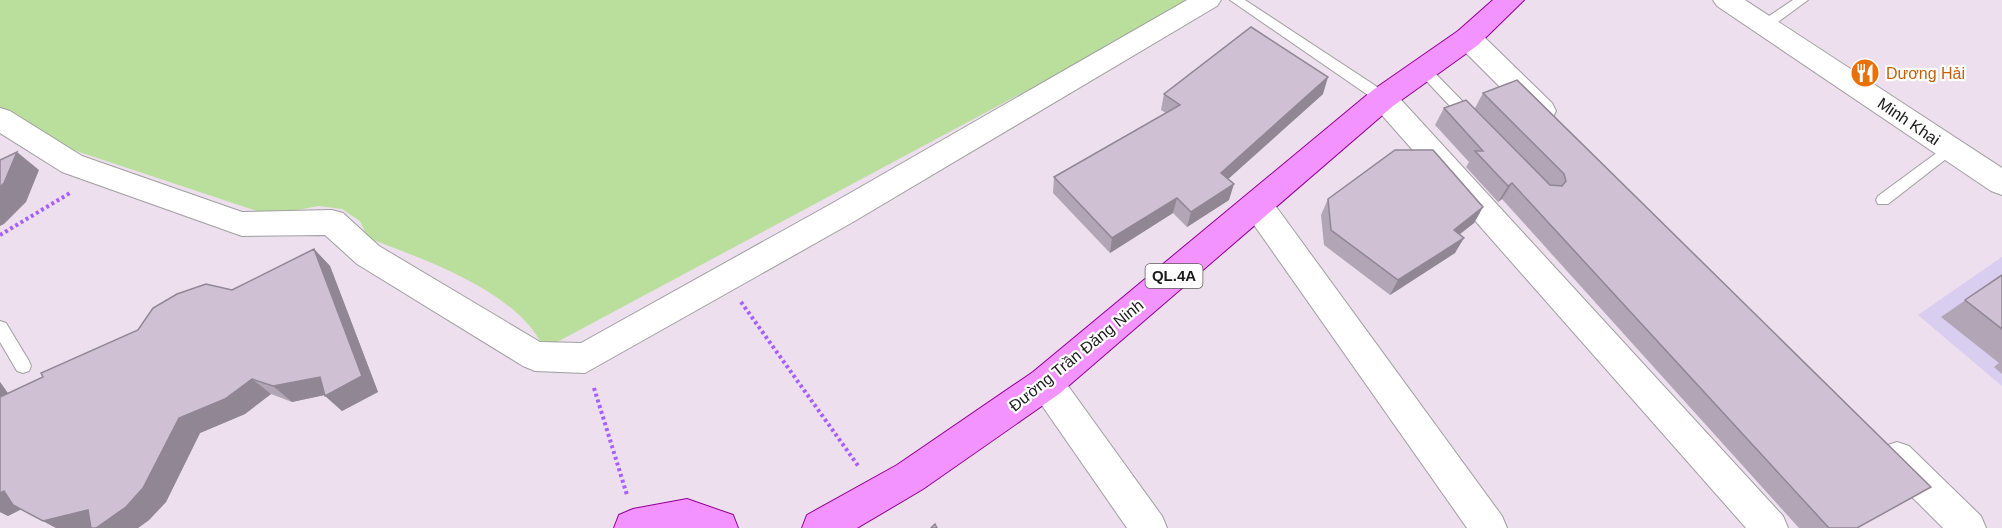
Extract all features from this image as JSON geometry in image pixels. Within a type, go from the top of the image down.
[{"type":"main road","name":"Đường Trần Đăng Ninh","points":[[820,528],[879,495],[975,434],[1046,384],[1383,98],[1468,38],[1510,0]]},
{"type":"main road","points":[[635,527],[687,517],[719,528]]},
{"type":"street","points":[[0,119],[72,164],[242,224],[332,222],[369,255],[535,356],[585,358],[1208,0]]},
{"type":"street","name":"Minh Khai","points":[[1726,0],[2002,183]]},
{"type":"street","points":[[1468,38],[1561,129]]},
{"type":"street","points":[[1383,98],[1770,528]]},
{"type":"street","points":[[1258,206],[1489,528]]},
{"type":"street","points":[[1046,384],[1149,528]]},
{"type":"street","points":[[1875,437],[1968,528]]},
{"type":"lane","points":[[1236,0],[1383,98]]},
{"type":"lane","points":[[1765,25],[1802,0]]},
{"type":"lane","points":[[1423,69],[1480,128]]},
{"type":"lane","points":[[1883,200],[1950,148]]},
{"type":"lane","points":[[0,328],[23,366]]},
{"type":"path","points":[[0,235],[102,175]]},
{"type":"path","points":[[725,279],[879,495]]},
{"type":"path","points":[[585,358],[635,527]]},
{"type":"shaded area","points":[[0,0],[1196,0],[544,349],[532,329],[492,294],[442,267],[368,238],[360,221],[342,209],[319,206],[269,215],[40,139],[0,107]]},
{"type":"shaded area","points":[[2002,257],[2002,386],[1918,315]]},
{"type":"building","points":[[1251,27],[1328,77],[1221,173],[1234,184],[1191,212],[1177,198],[1112,238],[1054,177],[1180,105],[1164,94]]},
{"type":"building","points":[[1517,80],[1931,487],[1857,528],[1829,528],[1512,183],[1508,186],[1475,151],[1483,151],[1444,108],[1466,100],[1550,185],[1562,186],[1566,181],[1564,174],[1483,93]]},
{"type":"building","points":[[1395,150],[1433,150],[1483,207],[1454,230],[1464,238],[1398,280],[1331,230],[1328,199]]},
{"type":"building","points":[[17,152],[4,183],[0,187],[0,160]]},
{"type":"building","points":[[314,249],[362,376],[325,396],[320,377],[273,386],[252,379],[225,399],[179,418],[143,488],[126,507],[96,528],[91,528],[88,510],[43,521],[13,505],[4,491],[0,493],[0,397],[43,377],[41,373],[138,330],[153,308],[177,294],[206,284],[232,290]]},
{"type":"building","points":[[2002,275],[2002,329],[1965,300]]},
{"type":"place","name":"Dương Hải","points":[[1865,73]]}]
